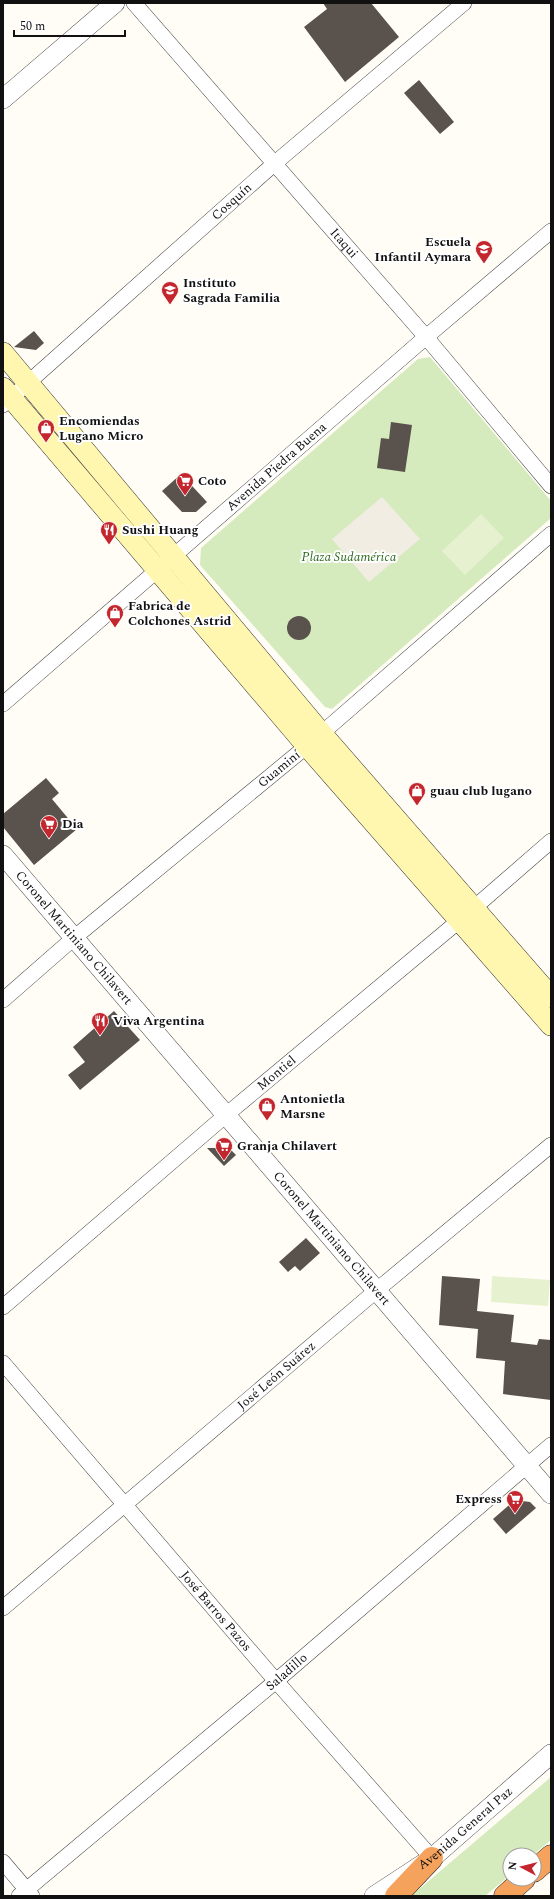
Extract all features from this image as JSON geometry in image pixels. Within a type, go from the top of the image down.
[{"type":"highway","points":[[542,1864],[551,1856]]},
{"type":"highway","points":[[396,1896],[432,1858]]},
{"type":"highway","points":[[505,1896],[515,1887]]},
{"type":"main road","points":[[3,354],[173,556],[314,740]]},
{"type":"main road","points":[[6,397],[157,570],[314,740],[467,914],[551,997]]},
{"type":"main road","points":[[467,914],[551,1025]]},
{"type":"street","points":[[3,99],[115,3]]},
{"type":"street","name":"Itaqui","points":[[134,3],[426,337],[551,486]]},
{"type":"street","name":"Cosquín","points":[[6,397],[28,382],[275,163],[464,3]]},
{"type":"street","name":"Avenida Piedra Buena","points":[[3,704],[426,337],[551,231]]},
{"type":"street","name":"Guaminí","points":[[3,1000],[75,938],[314,740],[551,534]]},
{"type":"street","name":"Montiel","points":[[3,1307],[226,1115],[467,914],[551,841]]},
{"type":"street","name":"Coronel Martiniano Chilavert","points":[[3,855],[527,1464],[551,1494]]},
{"type":"street","name":"José León Suárez","points":[[3,1608],[377,1290],[551,1145]]},
{"type":"street","name":"José Barros Pazos","points":[[3,1363],[126,1504],[276,1681],[432,1858]]},
{"type":"street","name":"Saladillo","points":[[26,1894],[551,1445]]},
{"type":"street","name":"Avenida General Paz","points":[[374,1896],[432,1858],[551,1754]]},
{"type":"street","points":[[3,1862],[26,1894]]},
{"type":"green space","name":"Plaza Sudamérica","points":[[430,357],[551,501],[551,518],[332,709],[325,707],[200,565],[201,548],[418,359]]},
{"type":"green space","points":[[481,514],[504,538],[465,575],[442,551]]},
{"type":"green space","points":[[492,1276],[550,1280],[548,1306],[491,1302]]},
{"type":"green space","points":[[551,1777],[551,1840],[542,1848],[502,1847],[502,1882],[485,1896],[411,1896]]},
{"type":"shaded area","points":[[382,497],[420,539],[369,582],[332,539]]},
{"type":"building","points":[[323,3],[371,3],[399,37],[345,82],[304,27],[327,9]]},
{"type":"building","points":[[419,80],[454,122],[440,134],[404,93]]},
{"type":"building","points":[[34,331],[44,343],[36,350],[14,347]]},
{"type":"building","points":[[391,422],[412,425],[405,472],[377,468],[381,438],[389,439]]},
{"type":"building","name":"Coto","points":[[181,474],[207,502],[196,512],[182,512],[162,491]]},
{"type":"building","points":[[299,616],[308,619],[311,628],[308,637],[299,640],[290,637],[287,628],[290,619]]},
{"type":"building","points":[[46,778],[59,793],[52,799],[77,829],[34,865],[3,827],[3,814]]},
{"type":"building","points":[[114,1011],[140,1040],[80,1090],[68,1075],[85,1062],[73,1047]]},
{"type":"building","name":"Granja Chilavert","points":[[207,1148],[229,1148],[236,1155],[224,1166]]},
{"type":"building","points":[[306,1238],[320,1253],[300,1271],[295,1266],[288,1272],[279,1262]]},
{"type":"building","points":[[442,1276],[480,1279],[477,1311],[514,1315],[511,1342],[537,1345],[539,1339],[551,1340],[551,1400],[503,1394],[505,1361],[476,1358],[478,1329],[439,1325]]},
{"type":"building","name":"Express","points":[[515,1500],[530,1502],[536,1508],[506,1534],[493,1519]]},
{"type":"place","name":"Escuela Infantil Aymara","points":[[484,264]]},
{"type":"place","name":"Instituto Sagrada Familia","points":[[170,305]]},
{"type":"place","name":"Encomiendas Lugano Micro","points":[[46,443]]},
{"type":"place","name":"Coto","points":[[185,496]]},
{"type":"place","name":"Sushi Huang","points":[[109,545]]},
{"type":"place","name":"Fabrica de Colchones Astrid","points":[[115,628]]},
{"type":"place","name":"guau club lugano","points":[[417,806]]},
{"type":"place","name":"Dia","points":[[49,839]]},
{"type":"place","name":"Viva Argentina","points":[[100,1036]]},
{"type":"place","name":"Antonietla Marsne","points":[[267,1121]]},
{"type":"place","name":"Granja Chilavert","points":[[224,1161]]},
{"type":"place","name":"Express","points":[[515,1514]]}]
